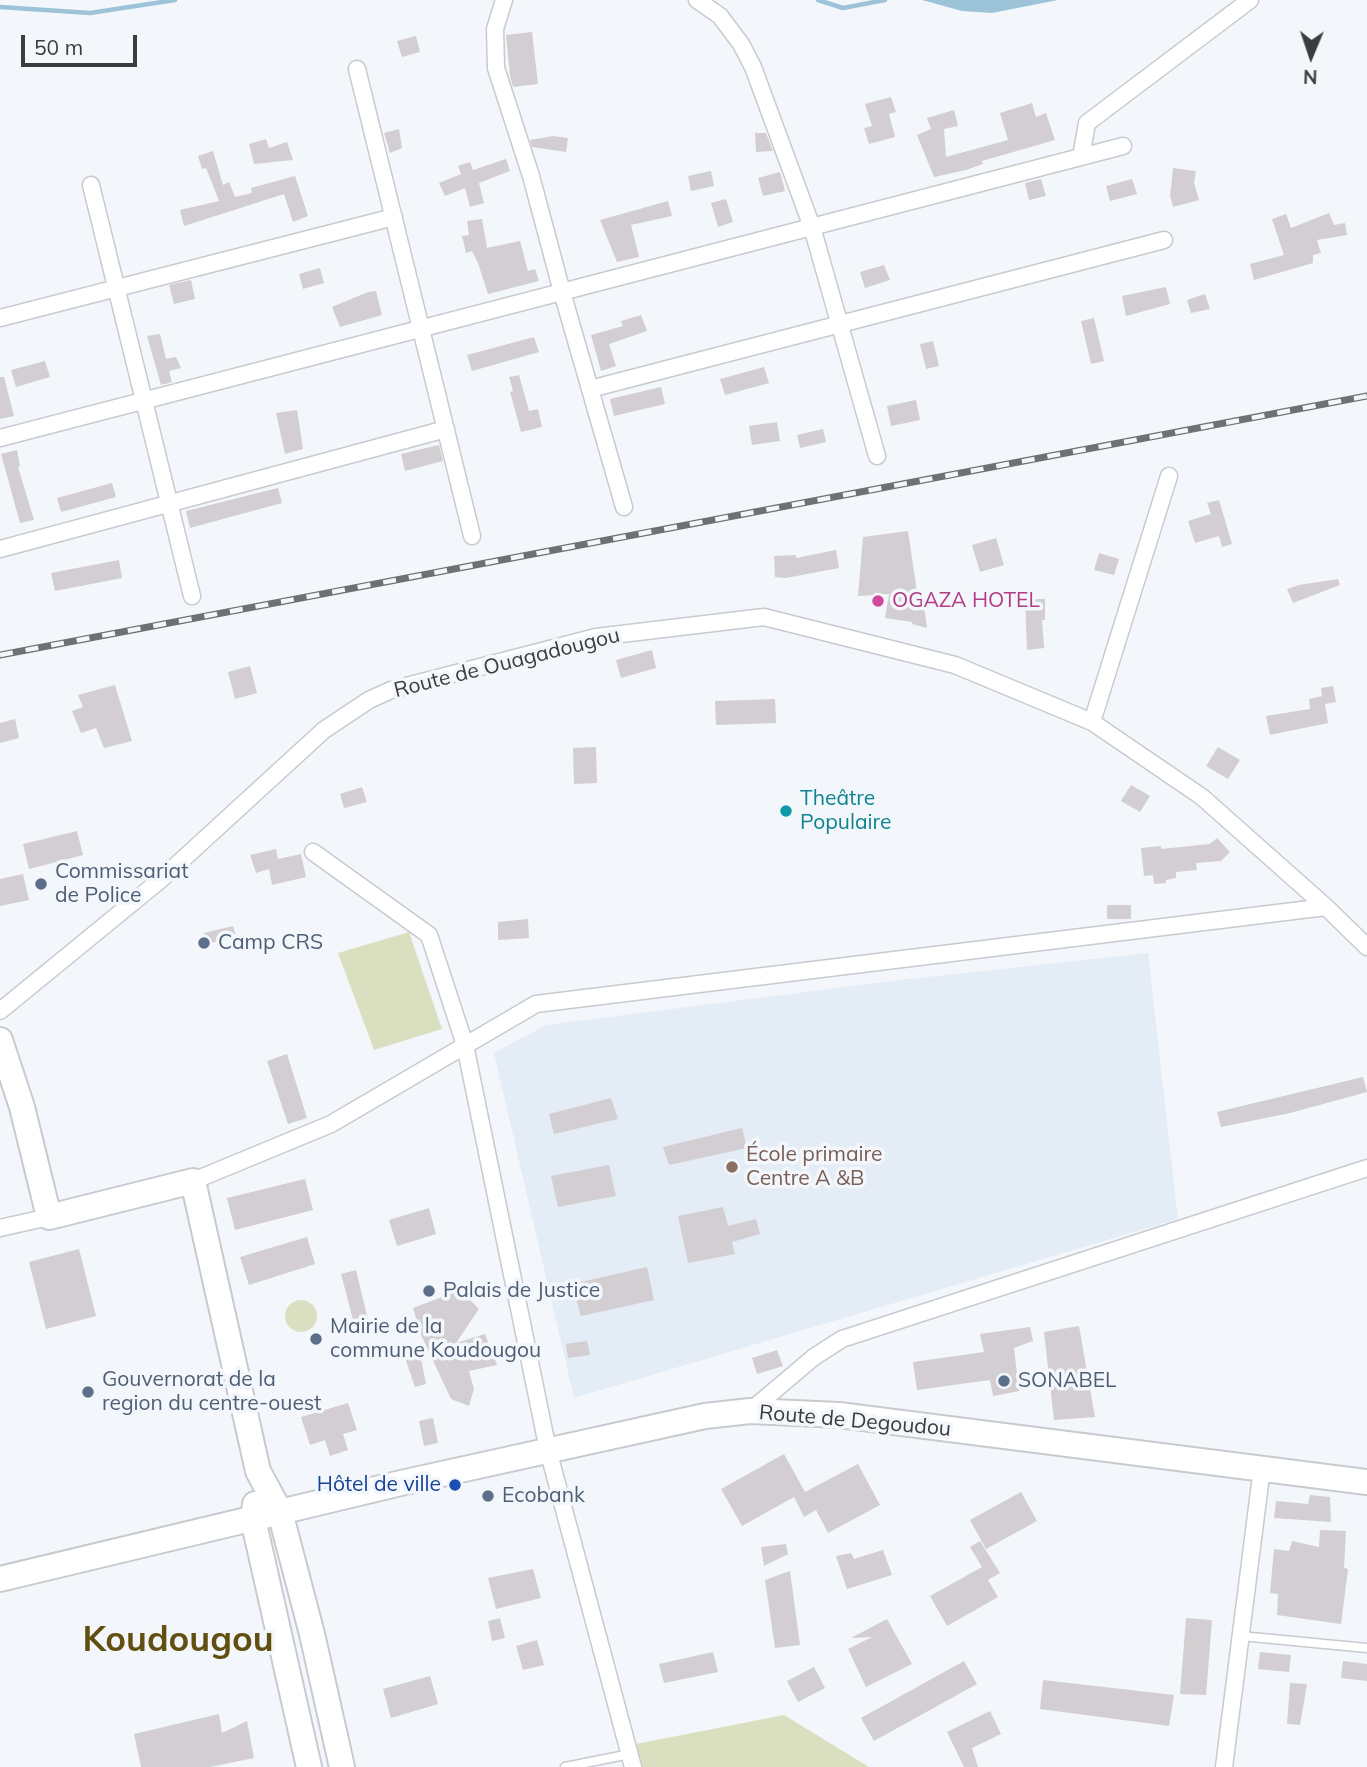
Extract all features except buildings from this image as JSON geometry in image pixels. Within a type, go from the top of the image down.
[{"type":"main road","points":[[0,1040],[22,1107],[49,1217],[193,1181],[267,1515],[309,1767]]},
{"type":"main road","name":"Route de Degoudou","points":[[0,1579],[548,1450],[705,1416],[750,1411],[839,1415],[1367,1482]]},
{"type":"main road","points":[[267,1515],[312,1634],[342,1767]]},
{"type":"street","points":[[504,0],[495,29],[496,68],[531,176],[624,506]]},
{"type":"street","points":[[697,0],[720,16],[741,44],[753,67],[811,227],[877,457]]},
{"type":"street","points":[[1081,157],[1087,123],[1250,0]]},
{"type":"street","points":[[358,69],[472,536]]},
{"type":"street","points":[[0,438],[1123,146]]},
{"type":"street","points":[[91,185],[192,596]]},
{"type":"street","points":[[0,318],[394,217]]},
{"type":"street","points":[[590,389],[1164,240]]},
{"type":"street","points":[[0,548],[446,429]]},
{"type":"street","points":[[1092,722],[1169,476]]},
{"type":"street","name":"Route de Ouagadougou","points":[[0,1011],[159,881],[324,730],[369,700],[391,690],[596,637],[764,617],[955,665],[1092,722],[1202,797],[1367,947]]},
{"type":"street","points":[[313,852],[429,935],[465,1045],[548,1450],[632,1760]]},
{"type":"street","points":[[193,1181],[331,1124],[536,1004],[1326,907]]},
{"type":"street","points":[[750,1411],[814,1357],[842,1339],[1367,1168]]},
{"type":"street","points":[[0,1228],[49,1217]]},
{"type":"street","points":[[1224,1767],[1262,1468]]},
{"type":"lane","points":[[1241,1636],[1367,1648]]},
{"type":"lane","points":[[565,1767],[632,1760]]},
{"type":"shaded area","name":"École primaire Centre A &B","points":[[1148,953],[1178,1219],[574,1398],[494,1053],[546,1025],[900,980]]},
{"type":"green space","points":[[409,932],[442,1029],[374,1050],[338,953]]},
{"type":"green space","points":[[301,1300],[312,1305],[317,1316],[312,1327],[301,1332],[290,1327],[285,1316],[290,1305]]},
{"type":"green space","points":[[784,1715],[869,1767],[641,1767],[636,1744]]},
{"type":"water","points":[[922,0],[1058,0],[992,13],[962,11]]},
{"type":"waterway","points":[[0,7],[90,13],[175,0]]},
{"type":"waterway","points":[[818,0],[843,8],[885,0]]},
{"type":"railway","points":[[0,655],[1367,396]]},
{"type":"place","name":"OGAZA HOTEL","points":[[878,601]]},
{"type":"place","name":"Theâtre Populaire","points":[[786,811]]},
{"type":"place","name":"Commissariat de Police","points":[[41,884]]},
{"type":"place","name":"Camp CRS","points":[[204,943]]},
{"type":"place","name":"École primaire Centre A &B","points":[[732,1167]]},
{"type":"place","name":"Palais de Justice","points":[[429,1291]]},
{"type":"place","name":"Mairie de la commune Koudougou","points":[[316,1339]]},
{"type":"place","name":"SONABEL","points":[[1004,1381]]},
{"type":"place","name":"Gouvernorat de la region du centre-ouest","points":[[88,1392]]},
{"type":"place","name":"Hôtel de ville","points":[[455,1485]]},
{"type":"place","name":"Ecobank","points":[[488,1496]]},
{"type":"district","name":"Koudougou","points":[[178,1640]]}]
